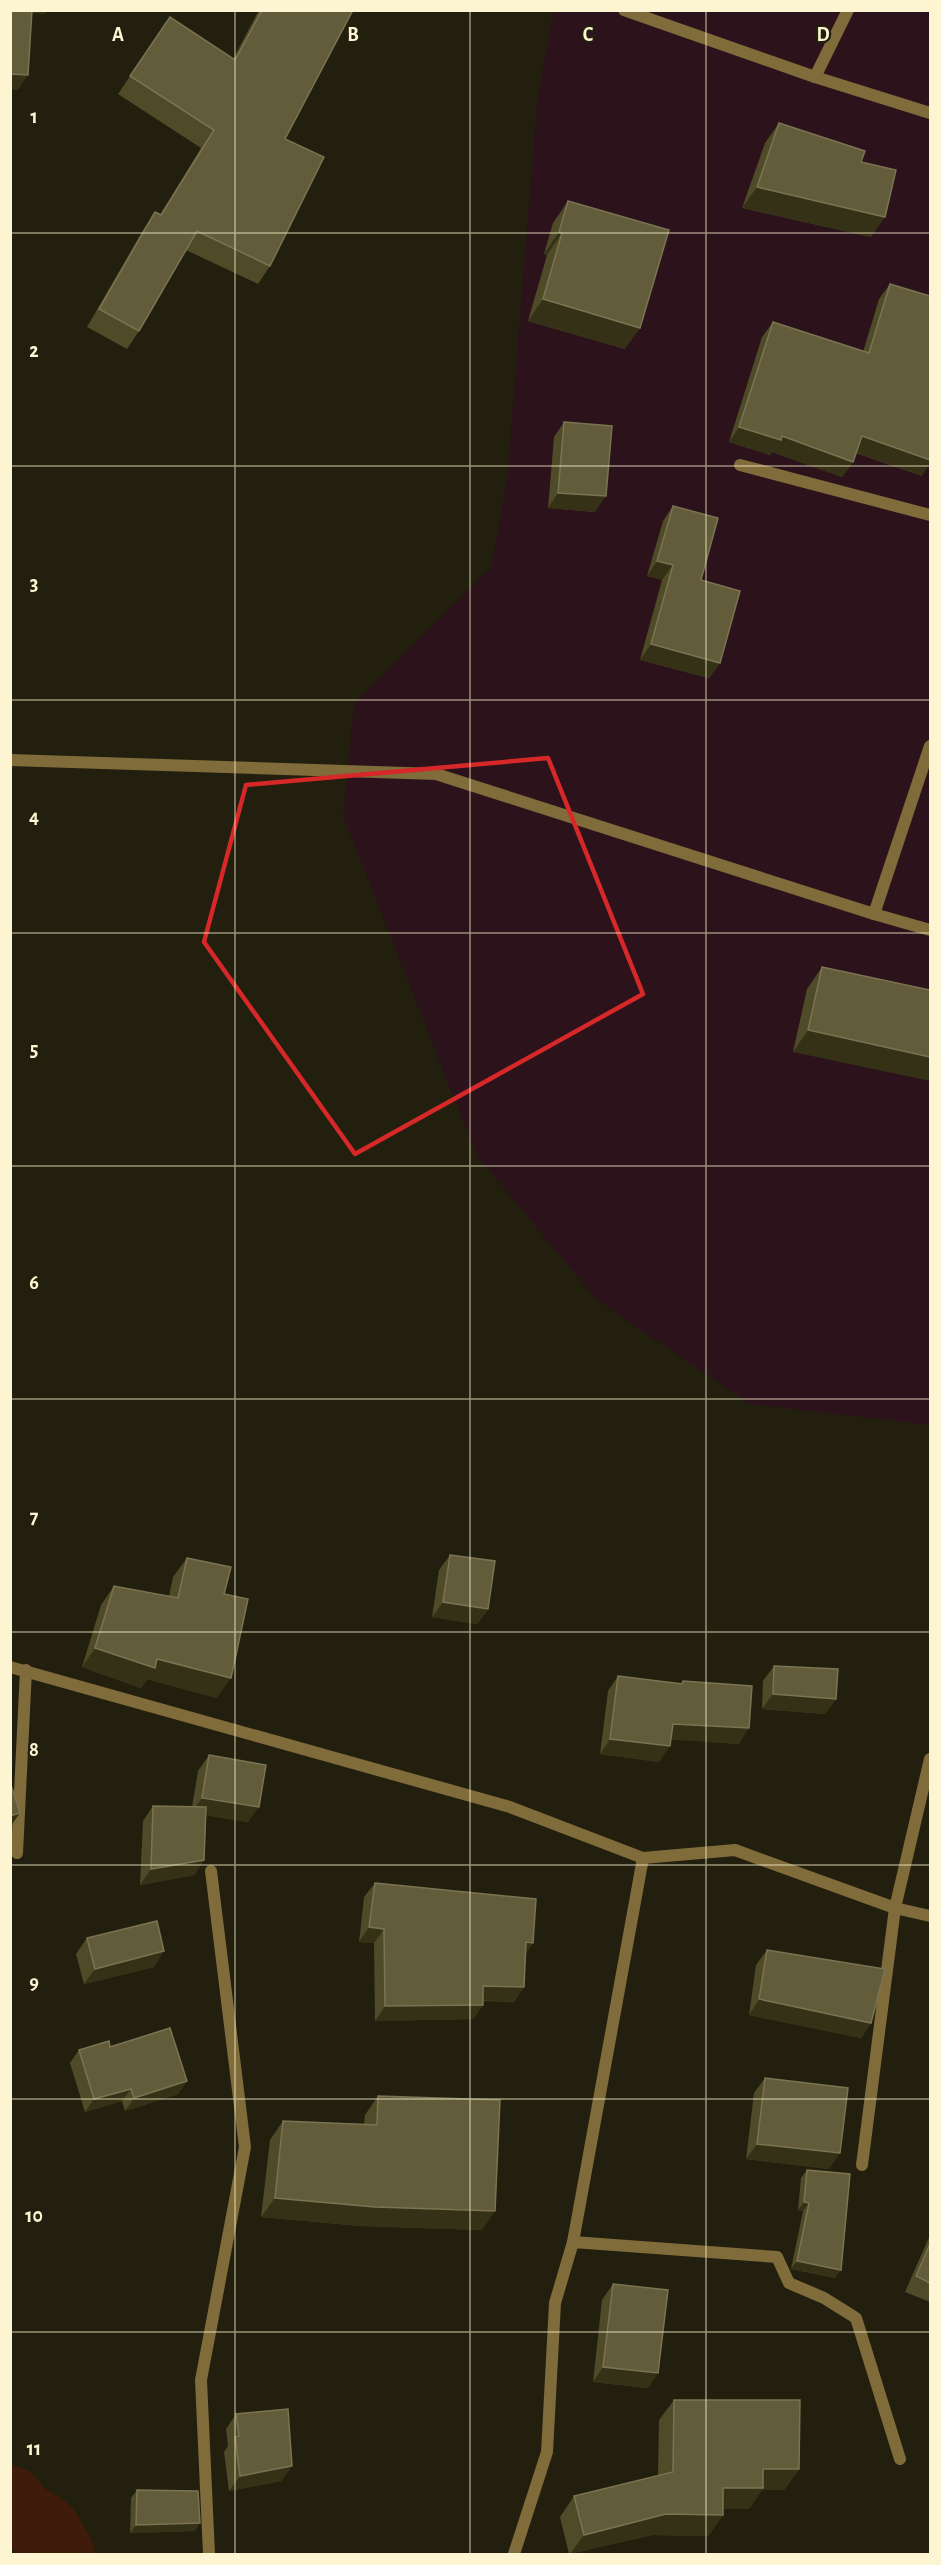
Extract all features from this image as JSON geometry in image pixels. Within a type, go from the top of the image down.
[{"type":"street","points":[[624,10],[815,77],[930,113]]},
{"type":"street","points":[[815,77],[848,10]]},
{"type":"street","points":[[740,465],[930,515]]},
{"type":"street","points":[[874,914],[930,746]]},
{"type":"street","points":[[10,760],[436,774],[930,930]]},
{"type":"street","points":[[10,1667],[510,1807],[643,1858],[735,1850],[895,1908],[930,1916]]},
{"type":"street","points":[[17,1852],[26,1670]]},
{"type":"street","points":[[862,2165],[895,1908],[930,1759]]},
{"type":"street","points":[[514,2554],[547,2452],[555,2302],[573,2242],[643,1858]]},
{"type":"street","points":[[208,2554],[201,2380],[245,2147],[211,1871]]},
{"type":"street","points":[[573,2242],[777,2257],[789,2283],[824,2298],[855,2318],[900,2459]]},
{"type":"highlighted area","points":[[548,758],[643,994],[355,1154],[204,942],[246,785]]},
{"type":"shaded area","points":[[553,11],[930,11],[930,1425],[750,1404],[597,1300],[477,1156],[343,816],[354,704],[491,568],[507,480],[537,104]]},
{"type":"building","points":[[10,10],[32,10],[28,75],[10,74]]},
{"type":"building","points":[[262,10],[353,10],[285,139],[324,157],[270,266],[197,231],[139,331],[99,309],[155,212],[161,215],[214,130],[130,76],[170,17],[235,60]]},
{"type":"building","points":[[779,123],[865,151],[861,162],[896,170],[885,217],[757,187]]},
{"type":"building","points":[[568,201],[669,230],[640,328],[543,299],[562,233],[559,232]]},
{"type":"building","points":[[890,284],[930,296],[930,460],[862,436],[853,462],[782,436],[781,440],[739,427],[773,322],[869,353]]},
{"type":"building","points":[[564,422],[612,426],[606,496],[558,493]]},
{"type":"building","points":[[673,506],[718,518],[701,580],[740,591],[720,663],[651,644],[673,565],[657,561]]},
{"type":"building","points":[[822,967],[930,990],[930,1057],[808,1030]]},
{"type":"building","points":[[450,1555],[495,1561],[488,1609],[443,1602]]},
{"type":"building","points":[[187,1558],[231,1567],[224,1594],[248,1599],[231,1678],[157,1659],[155,1668],[95,1648],[114,1586],[178,1598]]},
{"type":"building","points":[[774,1666],[838,1669],[836,1699],[773,1694]]},
{"type":"building","points":[[618,1676],[682,1684],[683,1681],[752,1686],[749,1728],[673,1724],[670,1746],[610,1739]]},
{"type":"building","points":[[209,1755],[266,1765],[259,1807],[202,1798]]},
{"type":"building","points":[[10,1782],[20,1813],[10,1816]]},
{"type":"building","points":[[153,1806],[206,1807],[204,1860],[151,1869]]},
{"type":"building","points":[[375,1883],[536,1899],[533,1943],[526,1942],[524,1987],[483,1986],[483,2005],[385,2006],[384,1929],[369,1927]]},
{"type":"building","points":[[157,1921],[164,1951],[95,1969],[87,1938]]},
{"type":"building","points":[[767,1950],[885,1969],[871,2023],[759,1999]]},
{"type":"building","points":[[170,2028],[187,2081],[134,2098],[131,2089],[94,2099],[79,2050],[109,2041],[110,2047]]},
{"type":"building","points":[[765,2078],[848,2088],[840,2153],[757,2144]]},
{"type":"building","points":[[378,2096],[500,2100],[495,2211],[375,2207],[275,2198],[283,2121],[377,2125]]},
{"type":"building","points":[[807,2170],[850,2174],[841,2270],[797,2261],[809,2203],[804,2202]]},
{"type":"building","points":[[930,2244],[930,2283],[916,2276]]},
{"type":"building","points":[[613,2284],[668,2290],[658,2373],[603,2367]]},
{"type":"building","points":[[674,2400],[800,2400],[799,2469],[763,2469],[763,2488],[723,2488],[723,2515],[666,2514],[584,2535],[574,2496],[673,2472]]},
{"type":"building","points":[[288,2409],[292,2466],[240,2476],[235,2437],[239,2436],[236,2414]]},
{"type":"building","points":[[137,2490],[198,2491],[200,2523],[136,2525]]},
{"type":"waterway","points":[[10,2500],[21,2514],[46,2530],[60,2554]]}]
